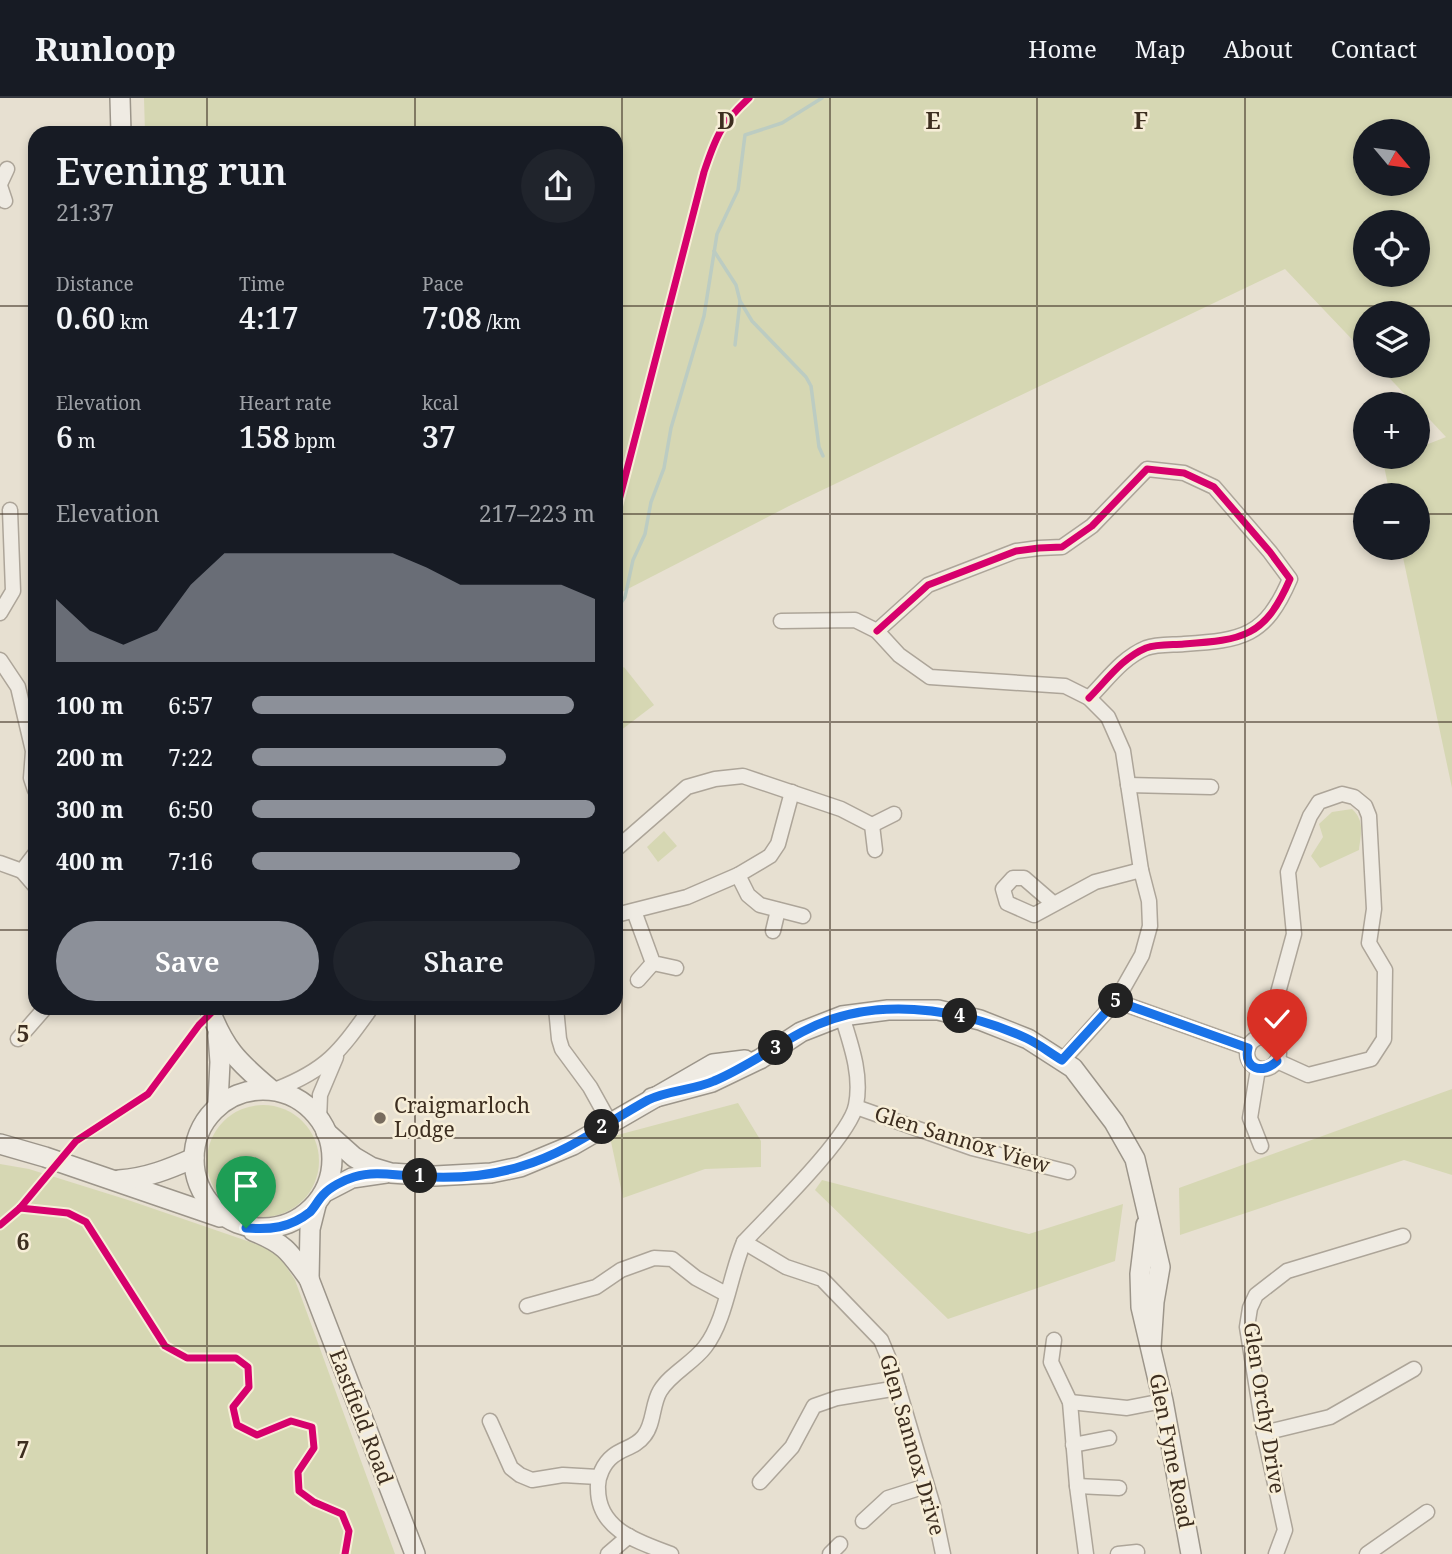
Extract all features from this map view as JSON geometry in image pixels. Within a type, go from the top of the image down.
[{"type":"street","points":[[120,98],[121,126]]},
{"type":"street","points":[[5,201],[0,185],[7,169]]},
{"type":"street","points":[[877,631],[928,585],[1016,551],[1062,547],[1092,526],[1147,469],[1184,473],[1214,487],[1290,579],[1278,607],[1260,627],[1224,641],[1149,647],[1126,659],[1089,698]]},
{"type":"street","points":[[0,613],[13,591],[6,540],[10,510]]},
{"type":"street","points":[[781,621],[855,620],[877,631],[900,655],[930,677],[1065,686],[1089,698],[1108,718],[1123,751],[1141,870],[1149,901],[1150,926],[1142,955],[1116,1001],[1062,1060]]},
{"type":"street","points":[[0,660],[18,687],[28,730]]},
{"type":"street","points":[[623,843],[687,787],[715,779],[743,776],[841,809],[872,825]]},
{"type":"street","points":[[1128,785],[1211,787]]},
{"type":"street","points":[[623,913],[687,897],[738,875],[770,856],[778,844],[792,792]]},
{"type":"street","points":[[1266,1037],[1294,934],[1288,872],[1310,816],[1319,802],[1342,794],[1354,797],[1364,806],[1368,816],[1374,909],[1369,943],[1385,970],[1384,1039],[1371,1059],[1308,1075],[1277,1061]]},
{"type":"street","points":[[872,825],[894,814]]},
{"type":"street","points":[[872,825],[875,850]]},
{"type":"street","points":[[0,863],[22,871],[28,878]]},
{"type":"street","points":[[22,871],[28,863]]},
{"type":"street","points":[[1054,904],[1095,882],[1141,870]]},
{"type":"street","points":[[738,875],[748,895],[760,905],[803,916]]},
{"type":"street","points":[[773,931],[778,910]]},
{"type":"street","points":[[634,911],[653,963]]},
{"type":"street","points":[[653,963],[676,968]]},
{"type":"street","points":[[638,980],[653,963]]},
{"type":"street","points":[[1116,1001],[1248,1048]]},
{"type":"street","name":"Glen Fyne Road","points":[[322,1127],[354,1157],[371,1167],[412,1176],[463,1176],[520,1167],[573,1145],[713,1064],[760,1059],[801,1032],[842,1016],[888,1010],[938,1010],[980,1020],[1028,1039],[1073,1068],[1114,1122],[1135,1160],[1160,1267],[1151,1347],[1191,1554]]},
{"type":"street","points":[[18,1039],[39,1015]]},
{"type":"street","points":[[0,1144],[70,1165],[246,1228],[269,1230],[291,1224],[311,1211],[321,1198],[332,1170],[331,1148],[322,1127],[310,1110],[273,1088],[232,1054],[212,1015]]},
{"type":"street","points":[[224,1218],[208,1202],[197,1181],[194,1158],[199,1135],[218,1104],[226,1097],[248,1089],[273,1088],[317,1071],[338,1052],[366,1015]]},
{"type":"street","points":[[557,1015],[562,1049],[590,1087],[610,1123]]},
{"type":"street","points":[[671,1554],[629,1536],[612,1525],[605,1517],[597,1491],[598,1477],[612,1457],[638,1443],[647,1434],[660,1391],[706,1346],[719,1320],[736,1260],[744,1242],[827,1153],[856,1107],[857,1071],[842,1016]]},
{"type":"street","points":[[218,1031],[218,1104]]},
{"type":"street","points":[[1266,1037],[1275,1043],[1279,1052],[1277,1061],[1270,1068],[1258,1069],[1248,1061],[1248,1048],[1250,1043],[1258,1038],[1266,1037]]},
{"type":"street","points":[[322,1127],[320,1095],[338,1052]]},
{"type":"street","points":[[1258,1069],[1250,1118],[1261,1146]]},
{"type":"street","name":"Glen Sannox View","points":[[856,1107],[972,1148],[1068,1172]]},
{"type":"street","points":[[111,1181],[140,1179],[194,1158]]},
{"type":"street","name":"Glen Fyne Road","points":[[321,1198],[352,1178],[391,1173]]},
{"type":"street","name":"Eastfield Road","points":[[309,1279],[310,1229],[321,1198]]},
{"type":"street","name":"Eastfield Road","points":[[246,1228],[271,1238],[289,1250],[309,1279],[373,1452],[415,1554]]},
{"type":"street","name":"Glen Orchy Drive","points":[[1276,1554],[1285,1530],[1264,1433],[1247,1327],[1250,1308],[1256,1295],[1287,1271],[1403,1236]]},
{"type":"street","name":"Glen Sannox Drive","points":[[744,1242],[786,1267],[822,1279],[881,1340],[898,1388],[943,1554]]},
{"type":"street","points":[[527,1306],[596,1287],[621,1270],[654,1258],[672,1259],[696,1278],[726,1294]]},
{"type":"street","points":[[1054,1340],[1051,1362],[1070,1402],[1086,1554]]},
{"type":"street","points":[[1264,1433],[1330,1417],[1414,1369]]},
{"type":"street","points":[[760,1482],[792,1447],[814,1406],[837,1398],[898,1388]]},
{"type":"street","points":[[1070,1402],[1127,1408],[1163,1401]]},
{"type":"street","points":[[491,1421],[511,1468],[520,1475],[532,1480],[563,1475],[598,1477]]},
{"type":"street","points":[[1073,1445],[1109,1438]]},
{"type":"street","points":[[863,1521],[888,1498],[926,1486]]},
{"type":"street","points":[[1077,1486],[1119,1488]]},
{"type":"street","points":[[1367,1554],[1427,1511]]},
{"type":"street","points":[[608,1554],[629,1536]]},
{"type":"street","points":[[1118,1554],[1137,1552]]},
{"type":"green space","points":[[144,98],[1452,98],[1452,788],[1404,560],[1430,560],[1430,483],[1388,483],[1385,469],[1430,469],[1430,443],[1446,437],[1430,420],[1430,392],[1403,392],[1389,378],[1430,378],[1430,301],[1353,301],[1353,340],[1285,269],[791,505],[623,591],[623,126],[145,126]]},
{"type":"green space","points":[[623,668],[654,705],[623,729]]},
{"type":"green space","points":[[1352,809],[1360,823],[1359,850],[1320,868],[1311,856],[1323,837],[1319,824],[1332,812]]},
{"type":"green space","points":[[664,831],[677,846],[658,862],[647,847]]},
{"type":"green space","points":[[1452,1089],[1452,1175],[1404,1160],[1180,1235],[1179,1188]]},
{"type":"green space","points":[[738,1103],[761,1141],[761,1167],[705,1169],[623,1198],[610,1137]]},
{"type":"green space","points":[[263,1105],[284,1109],[303,1121],[315,1140],[319,1161],[315,1182],[303,1201],[284,1213],[263,1217],[242,1213],[223,1201],[211,1182],[207,1161],[211,1140],[223,1121],[242,1109]]},
{"type":"green space","points":[[0,1164],[29,1169],[128,1200],[276,1251],[295,1280],[395,1554],[0,1554]]},
{"type":"green space","points":[[822,1180],[1029,1234],[1123,1204],[1115,1261],[948,1319],[815,1190]]},
{"type":"waterway","points":[[623,600],[633,560],[645,534],[651,502],[664,468],[671,428],[704,316],[717,234],[738,190],[745,135],[782,123],[822,98]]},
{"type":"waterway","points":[[714,251],[736,285],[740,301],[752,321],[806,377],[811,386],[819,447],[823,456]]},
{"type":"waterway","points":[[735,345],[740,302]]},
{"type":"cycle path","points":[[623,485],[704,172],[720,131],[749,98]]},
{"type":"cycle path","points":[[877,631],[928,585],[1016,551],[1062,547],[1092,526],[1147,469],[1184,473],[1214,487],[1290,579],[1281,598],[1261,624],[1237,637],[1155,646],[1137,652],[1122,663],[1089,698]]},
{"type":"cycle path","points":[[0,1225],[20,1208],[76,1141],[148,1094],[209,1015]]},
{"type":"cycle path","points":[[20,1208],[68,1213],[86,1222],[165,1346],[187,1358],[236,1358],[248,1367],[249,1387],[233,1407],[237,1425],[257,1435],[291,1421],[312,1427],[314,1448],[298,1472],[299,1491],[314,1502],[342,1514],[349,1531],[345,1554]]},
{"type":"place","name":"Craigmarloch Lodge","points":[[380,1118]]},
{"type":"route","points":[[246,1228],[269,1230],[291,1224],[311,1211],[325,1192],[361,1175],[391,1173],[412,1176],[463,1176],[520,1167],[573,1145],[652,1098],[712,1082],[760,1059],[801,1032],[842,1016],[888,1010],[938,1010],[980,1020],[1028,1039],[1062,1060],[1116,1001],[1248,1048],[1248,1061],[1255,1068],[1270,1068],[1277,1061]]}]
